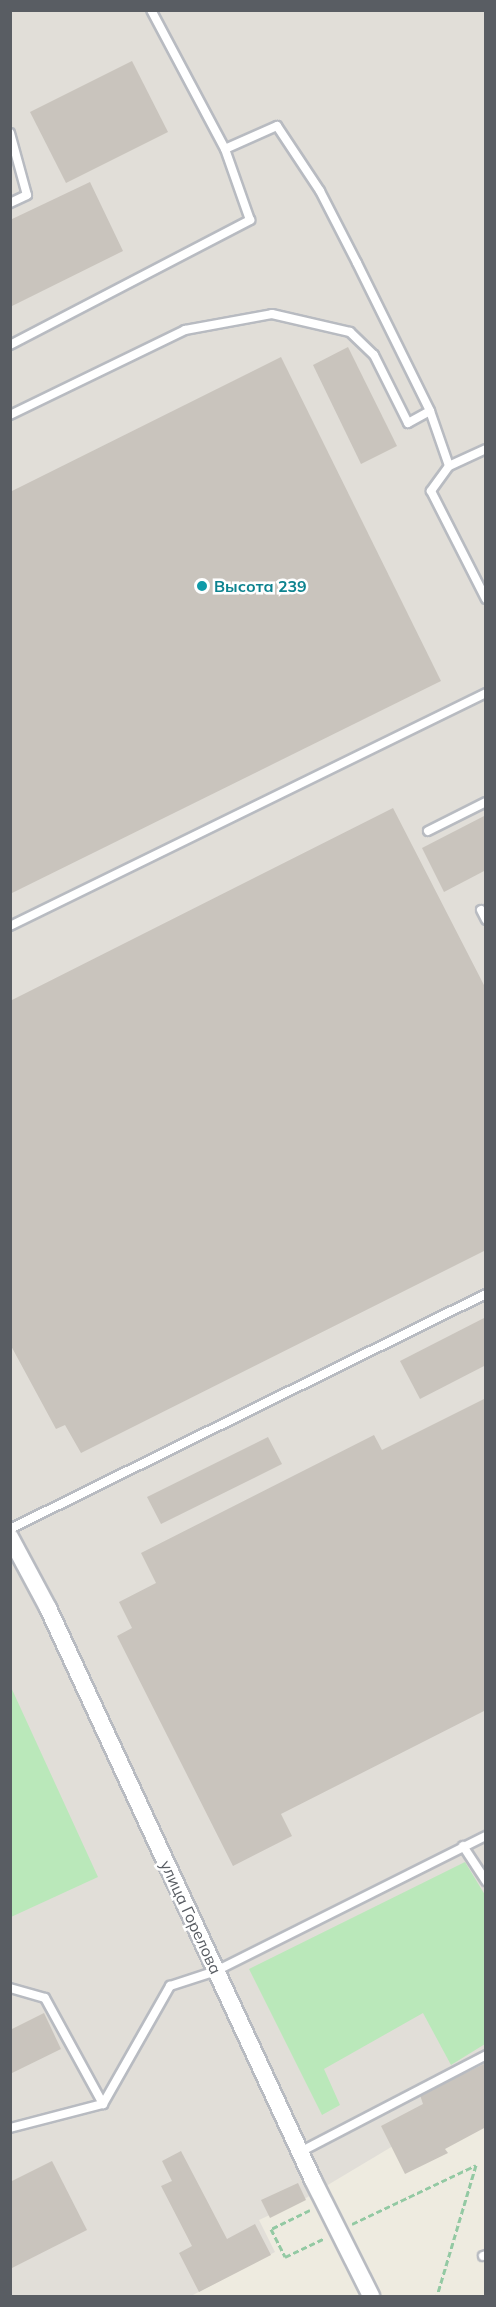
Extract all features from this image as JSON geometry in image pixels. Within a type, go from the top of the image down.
[{"type":"street","name":"улица Горелова","points":[[10,1537],[48,1608],[300,2152],[371,2296]]},
{"type":"lane","points":[[10,345],[250,220],[225,149],[151,10]]},
{"type":"lane","points":[[225,149],[277,126],[320,191],[430,411],[449,466]]},
{"type":"lane","points":[[10,133],[27,195],[10,203]]},
{"type":"lane","points":[[10,415],[184,330],[272,314],[350,332],[374,355],[408,423],[430,411]]},
{"type":"lane","points":[[486,449],[449,466],[430,491],[486,599]]},
{"type":"lane","points":[[10,926],[486,693]]},
{"type":"lane","points":[[428,831],[486,802]]},
{"type":"lane","points":[[481,910],[486,920]]},
{"type":"lane","points":[[10,1529],[486,1294]]},
{"type":"lane","points":[[10,2128],[103,2104],[170,1986],[216,1971],[486,1836]]},
{"type":"lane","points":[[463,1846],[486,1881]]},
{"type":"lane","points":[[10,1988],[45,1998],[103,2104]]},
{"type":"lane","points":[[300,2152],[486,2055]]},
{"type":"path","points":[[271,2229],[285,2257],[476,2165],[437,2296]]},
{"type":"shaded area","points":[[11,11],[485,11],[485,2091],[306,2198],[259,2220],[275,2252],[191,2296],[11,2296]]},
{"type":"green space","points":[[10,1685],[98,1877],[11,1917],[10,1917]]},
{"type":"green space","points":[[465,1862],[485,1895],[485,2044],[451,2065],[423,2013],[324,2069],[340,2105],[322,2115],[249,1969]]},
{"type":"building","points":[[132,61],[168,132],[66,183],[30,112]]},
{"type":"building","points":[[90,182],[123,251],[10,307],[10,220]]},
{"type":"building","points":[[348,347],[397,446],[361,464],[313,365]]},
{"type":"building","name":"Высота 239","points":[[281,357],[441,681],[10,894],[10,492]]},
{"type":"building","points":[[393,808],[486,989],[486,1250],[81,1453],[65,1425],[56,1429],[10,1344],[10,1001]]},
{"type":"building","points":[[486,815],[486,870],[444,892],[422,848]]},
{"type":"building","points":[[486,1317],[486,1365],[420,1399],[400,1361]]},
{"type":"building","points":[[486,1398],[486,1710],[281,1814],[292,1836],[233,1866],[117,1636],[132,1628],[119,1602],[156,1583],[141,1553],[374,1435],[382,1450]]},
{"type":"building","points":[[268,1437],[282,1464],[161,1524],[147,1497]]},
{"type":"building","points":[[44,2013],[61,2049],[10,2074],[10,2030]]},
{"type":"building","points":[[486,2063],[486,2127],[445,2149],[448,2153],[405,2174],[381,2126],[423,2104],[420,2095]]},
{"type":"building","points":[[181,2151],[227,2239],[255,2224],[271,2255],[199,2292],[179,2253],[192,2246],[161,2186],[172,2181],[162,2161]]},
{"type":"building","points":[[52,2161],[87,2230],[10,2269],[10,2182]]},
{"type":"building","points":[[298,2183],[306,2200],[270,2218],[261,2200]]},
{"type":"place","name":"Высота 239","points":[[202,586]]}]
